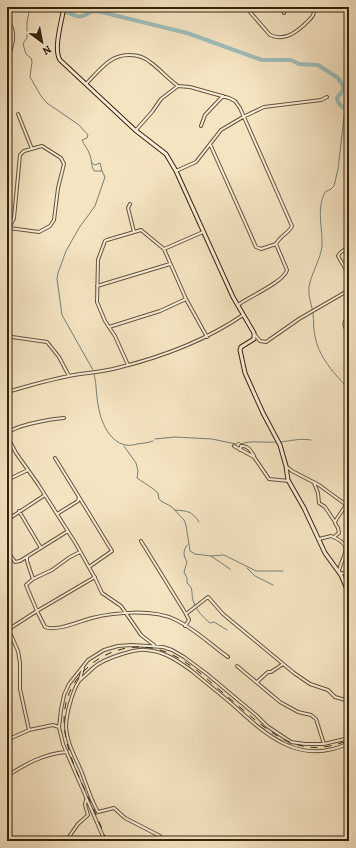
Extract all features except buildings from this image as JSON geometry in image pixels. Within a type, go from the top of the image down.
[{"type":"street","points":[[64,7],[57,49],[61,62],[136,130],[166,154],[176,171],[203,232],[243,315],[260,341],[266,342],[299,319],[349,290]]},
{"type":"street","points":[[249,7],[250,12],[270,35],[284,37],[295,32],[313,17],[315,7]]},
{"type":"street","points":[[281,7],[284,13]]},
{"type":"street","points":[[7,20],[13,28],[13,40],[7,61]]},
{"type":"street","points":[[86,84],[109,60],[123,55],[137,56],[148,60],[178,86],[223,96],[238,104],[292,223],[290,230],[279,239],[276,244],[261,249],[256,247],[210,144]]},
{"type":"street","points":[[136,130],[161,99],[178,86]]},
{"type":"street","points":[[201,126],[205,115],[223,96]]},
{"type":"street","points":[[176,171],[196,162],[224,128],[243,117],[264,107],[320,100],[327,97]]},
{"type":"street","points":[[18,114],[32,149]]},
{"type":"street","points":[[7,230],[10,228],[14,218],[20,155],[24,151],[42,146],[61,158],[63,162],[63,170],[56,198],[54,220],[50,226],[39,232],[10,228]]},
{"type":"street","points":[[130,204],[128,208],[134,232]]},
{"type":"street","points":[[128,365],[116,336],[109,327],[97,302],[98,260],[105,242],[134,232],[142,231],[164,249],[186,299],[206,337]]},
{"type":"street","points":[[164,249],[203,232]]},
{"type":"street","points":[[238,305],[285,275],[287,270],[276,244]]},
{"type":"street","points":[[349,246],[338,256],[349,275]]},
{"type":"street","points":[[97,286],[128,278],[170,264]]},
{"type":"street","points":[[109,327],[160,311],[186,299]]},
{"type":"street","points":[[7,392],[69,376],[104,371],[155,358],[206,337],[227,326],[243,315]]},
{"type":"street","points":[[349,317],[344,321],[349,334]]},
{"type":"street","points":[[7,331],[12,337],[47,342],[59,357],[69,376]]},
{"type":"street","points":[[255,335],[254,339],[241,347],[240,350],[244,370],[263,413],[277,438],[286,466],[289,482],[305,510],[327,556],[339,572],[349,594]]},
{"type":"street","points":[[64,418],[44,421],[11,430],[7,435],[16,453],[68,531],[102,593],[121,606],[143,638],[157,647]]},
{"type":"street","points":[[234,446],[254,457]]},
{"type":"street","points":[[240,450],[241,446],[245,446],[250,450],[269,479],[289,482]]},
{"type":"street","points":[[55,458],[112,551],[89,567]]},
{"type":"street","points":[[286,466],[292,471],[314,482],[346,505],[349,509]]},
{"type":"street","points":[[7,480],[28,470]]},
{"type":"street","points":[[314,482],[318,493],[319,503],[325,507],[335,522],[339,533],[333,537]]},
{"type":"street","points":[[7,520],[45,495]]},
{"type":"street","points":[[57,514],[78,500],[79,497]]},
{"type":"street","points":[[335,522],[346,505]]},
{"type":"street","points":[[19,511],[41,548]]},
{"type":"street","points":[[7,550],[15,562],[20,561],[68,531]]},
{"type":"street","points":[[319,539],[331,536],[343,543],[348,551],[341,564],[339,572]]},
{"type":"street","points":[[141,541],[186,614],[189,620],[185,626]]},
{"type":"street","points":[[80,552],[70,557],[52,570],[33,579],[26,585],[45,627],[56,628],[94,617],[126,612],[139,612],[175,620],[228,657]]},
{"type":"street","points":[[27,557],[33,579]]},
{"type":"street","points":[[339,572],[349,574]]},
{"type":"street","points":[[9,629],[94,577]]},
{"type":"street","points":[[186,614],[208,597],[223,614],[283,664],[310,684],[328,690],[334,698],[349,701]]},
{"type":"street","points":[[7,626],[17,646],[19,656],[20,689],[29,730]]},
{"type":"street","points":[[105,841],[66,752],[59,727],[64,695],[75,676],[88,660],[97,653],[114,647],[132,645],[172,650],[184,657],[256,715],[267,726],[292,742],[324,744],[349,738]]},
{"type":"street","points":[[80,680],[96,665],[118,655],[135,650],[160,652],[176,660],[190,670],[218,692],[256,726],[273,739],[283,744],[293,748],[316,751],[334,749],[349,743]]},
{"type":"street","points":[[257,682],[268,672],[271,672],[283,664]]},
{"type":"street","points":[[237,666],[285,705],[298,712],[311,715],[316,719],[324,744]]},
{"type":"street","points":[[83,667],[80,680],[67,715],[67,734],[72,751],[83,774],[86,787],[96,809],[100,812],[114,808],[125,818],[160,836],[164,841]]},
{"type":"street","points":[[7,740],[29,730],[53,725],[59,727]]},
{"type":"street","points":[[7,776],[28,763],[43,757],[66,752]]},
{"type":"street","points":[[66,841],[78,824],[88,815],[86,798]]},
{"type":"waterway","points":[[30,7],[27,22],[27,38],[23,44],[26,54],[31,58],[32,62],[30,77],[47,103],[79,125],[88,135],[87,138],[82,140],[90,155],[93,169],[94,171],[102,171],[105,177],[95,206],[79,228],[66,251],[57,279],[62,315],[93,370]]},
{"type":"waterway","points":[[52,7],[62,11]]},
{"type":"waterway","points":[[66,12],[80,16],[97,11],[187,33],[262,60],[291,60],[299,64],[318,65],[338,78],[343,85],[343,90],[337,98],[338,103],[349,110]]},
{"type":"waterway","points":[[345,109],[338,169],[334,186],[325,192],[322,199],[320,212],[322,246],[320,256],[310,282],[309,291],[313,314],[314,333],[320,351],[323,358],[338,378],[349,389]]},
{"type":"waterway","points":[[92,163],[95,165],[100,163],[102,171]]},
{"type":"waterway","points":[[94,373],[101,417],[107,431],[112,437],[123,444],[130,445],[153,441]]},
{"type":"waterway","points":[[155,439],[175,437],[212,439],[236,444],[239,442],[241,444],[253,442],[276,442]]},
{"type":"waterway","points":[[280,442],[299,439],[311,440]]},
{"type":"waterway","points":[[124,446],[136,463],[138,471],[137,478],[158,493],[159,499],[172,507],[184,520],[190,551],[195,554],[211,556],[224,555],[256,571],[283,571]]},
{"type":"waterway","points":[[175,510],[189,512],[199,522]]},
{"type":"waterway","points":[[187,545],[184,551],[187,562],[184,572],[187,578],[187,583],[192,590],[195,606],[200,614],[210,623],[214,622],[227,630]]},
{"type":"waterway","points":[[211,556],[230,569]]},
{"type":"waterway","points":[[247,568],[255,576],[273,585]]},
{"type":"railway","points":[[107,841],[69,751],[65,735],[64,719],[66,703],[72,687],[88,667],[109,653],[121,649],[139,647],[159,650],[178,657],[204,676],[260,724],[271,732],[294,744],[307,747],[320,747],[334,745],[349,740]]}]
